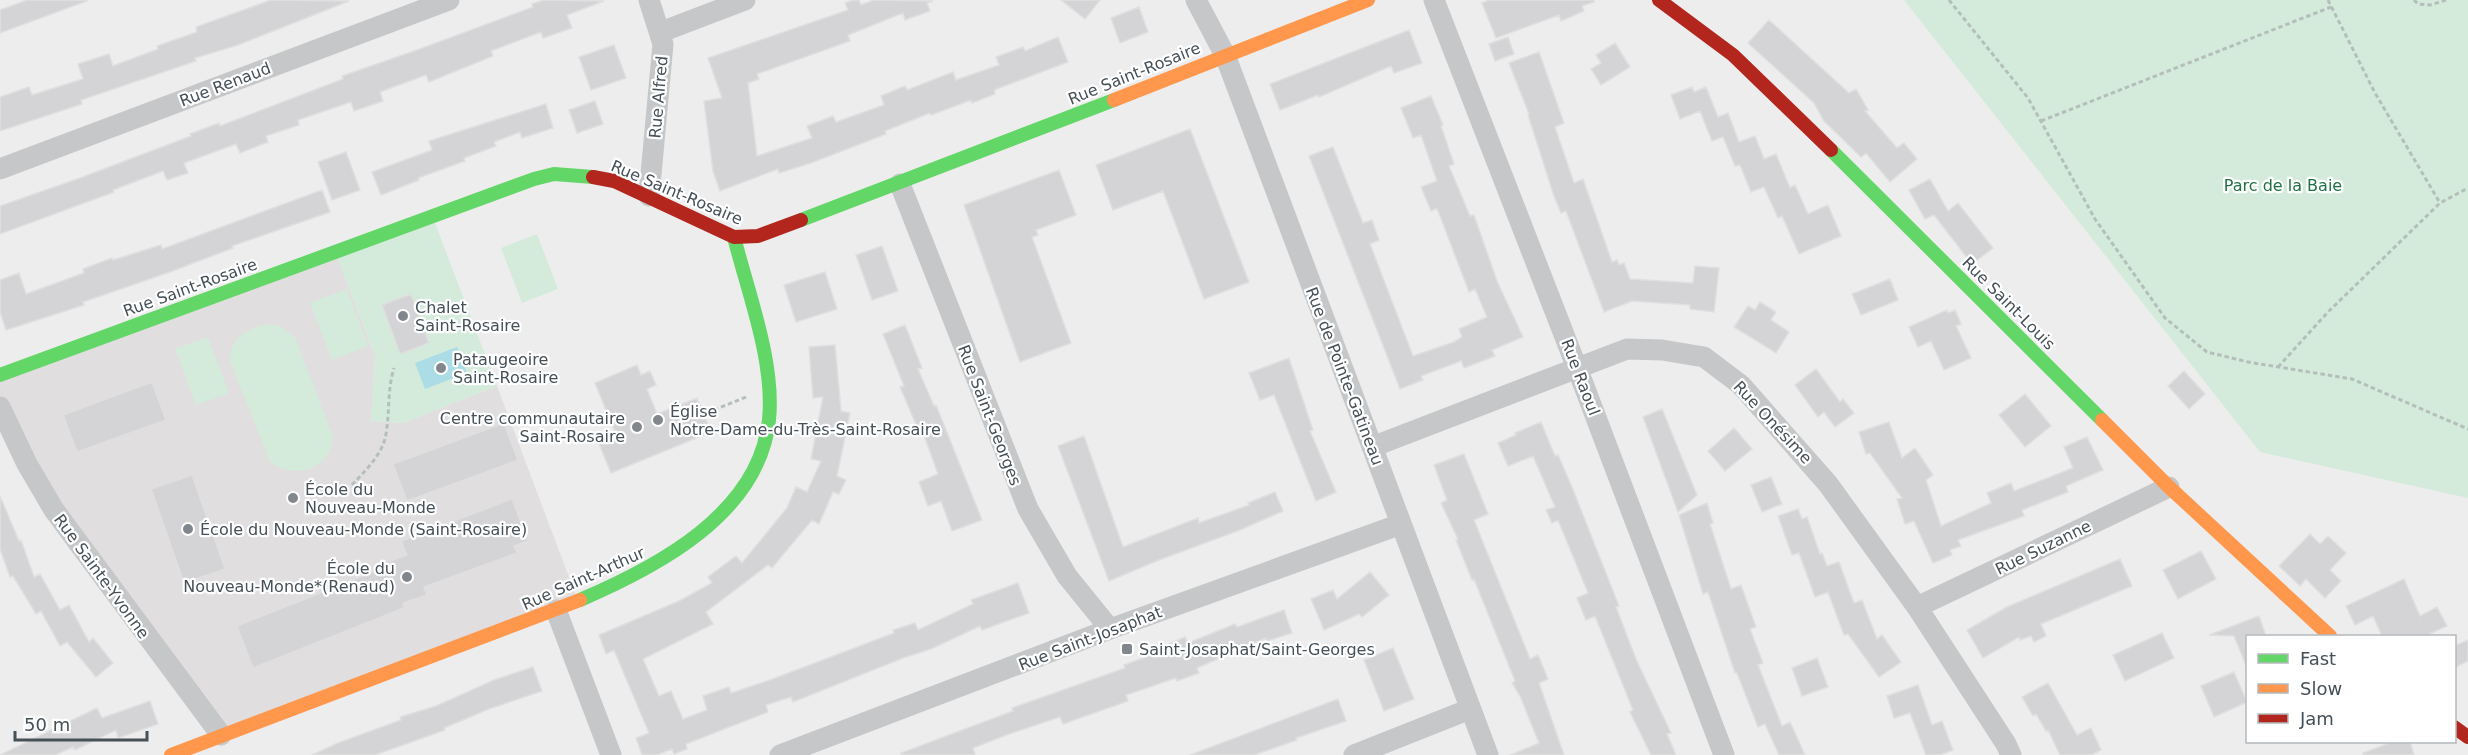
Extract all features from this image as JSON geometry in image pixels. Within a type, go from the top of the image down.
[{"type":"street","name":"Rue Renaud","points":[[0,169],[449,0]]},
{"type":"street","name":"Rue Alfred","points":[[649,0],[663,44],[649,196]]},
{"type":"street","points":[[661,32],[745,0]]},
{"type":"street","name":"Rue de Pointe-Gatineau","points":[[1197,0],[1225,55],[1488,755]]},
{"type":"street","name":"Rue Saint-Rosaire","points":[[0,375],[534,178],[554,174],[595,176],[614,181],[734,237],[758,236],[900,184],[1368,0]]},
{"type":"street","name":"Rue Raoul","points":[[1434,0],[1577,367],[1724,755]]},
{"type":"street","name":"Rue Saint-Louis","points":[[1659,0],[1733,55],[1966,283],[2169,487],[2329,635]]},
{"type":"street","name":"Rue Saint-Georges","points":[[900,184],[1028,509],[1067,576],[1110,629]]},
{"type":"street","name":"Rue Saint-Arthur","points":[[171,755],[556,610],[610,587],[658,562],[692,538],[730,503],[744,485],[761,454],[769,421],[768,388],[763,354],[734,237]]},
{"type":"street","name":"Rue Onésime","points":[[1372,447],[1627,349],[1662,350],[1704,357],[1741,385],[1828,484],[1917,607],[2011,755]]},
{"type":"street","name":"Rue Sainte-Yvonne","points":[[0,407],[27,464],[54,510],[221,735]]},
{"type":"street","name":"Rue Suzanne","points":[[1917,607],[2169,487]]},
{"type":"street","name":"Rue Saint-Josaphat","points":[[780,755],[1110,629],[1401,524]]},
{"type":"street","points":[[556,610],[611,755]]},
{"type":"street","points":[[1354,755],[1470,709]]},
{"type":"path","points":[[1948,0],[2028,98],[2095,219],[2165,318],[2207,352],[2352,379],[2468,429]]},
{"type":"path","points":[[2328,0],[2375,93],[2440,203]]},
{"type":"path","points":[[2414,0],[2418,4],[2430,6],[2446,0]]},
{"type":"path","points":[[2042,121],[2331,7]]},
{"type":"path","points":[[2278,367],[2328,312],[2440,203],[2468,188]]},
{"type":"path","points":[[352,485],[369,466],[386,436],[388,387],[394,368]]},
{"type":"path","points":[[714,410],[768,388]]},
{"type":"shaded area","name":"École du Nouveau-Monde","points":[[335,251],[375,356],[371,421],[403,423],[497,386],[578,601],[221,735],[68,530],[0,407],[0,375]]},
{"type":"green space","name":"Parc de la Baie","points":[[1904,0],[2468,0],[2468,498],[2260,452]]},
{"type":"green space","points":[[432,215],[497,386],[403,423],[371,421],[375,356],[335,251]]},
{"type":"green space","points":[[537,234],[558,289],[522,303],[501,248]]},
{"type":"green space","points":[[347,289],[368,346],[332,360],[310,303]]},
{"type":"green space","points":[[266,324],[279,326],[295,337],[333,437],[325,457],[310,469],[290,470],[270,462],[230,361],[230,353],[240,336]]},
{"type":"green space","points":[[208,337],[229,393],[196,405],[175,349]]},
{"type":"water","name":"Pataugeoire Saint-Rosaire","points":[[457,347],[467,373],[425,389],[415,363]]},
{"type":"building","points":[[27,0],[87,1],[0,33],[0,10]]},
{"type":"building","points":[[271,0],[349,1],[238,45],[195,58],[196,61],[81,100],[82,104],[0,131],[0,97],[29,87],[32,95],[83,79],[78,64],[109,54],[113,66],[158,49],[157,46],[197,32],[196,27]]},
{"type":"building","points":[[544,0],[604,1],[567,15],[572,28],[543,38],[541,32],[491,51],[493,56],[429,82],[426,75],[380,92],[383,101],[354,111],[351,102],[298,120],[299,125],[266,136],[268,142],[240,153],[236,144],[184,163],[188,173],[167,180],[163,171],[113,190],[114,192],[0,234],[0,206],[191,136],[190,134],[219,123],[220,126],[343,79],[342,76],[533,7],[532,4]]},
{"type":"building","points":[[859,0],[861,5],[874,0],[933,1],[927,3],[930,11],[905,20],[903,13],[848,35],[850,41],[757,74],[759,79],[748,83],[757,156],[812,138],[807,126],[833,116],[836,122],[884,105],[881,96],[905,86],[907,90],[953,72],[956,80],[999,65],[996,57],[1023,47],[1025,51],[1058,37],[1068,62],[994,90],[995,94],[931,115],[930,113],[885,131],[886,134],[811,163],[779,173],[778,169],[720,191],[713,171],[704,101],[722,98],[708,58],[848,10],[845,3]]},
{"type":"building","points":[[1061,0],[1100,0],[1085,19]]},
{"type":"building","points":[[1489,0],[1594,0],[1594,2],[1582,6],[1584,11],[1561,21],[1559,15],[1496,38],[1482,3]]},
{"type":"building","points":[[1139,7],[1148,32],[1120,43],[1111,18]]},
{"type":"building","points":[[1769,20],[1849,93],[1856,89],[1868,110],[1865,111],[1897,148],[1904,143],[1917,159],[1890,182],[1866,153],[1861,157],[1824,121],[1814,103],[1748,43]]},
{"type":"building","points":[[1409,30],[1422,63],[1394,73],[1391,66],[1319,97],[1318,95],[1280,110],[1270,84]]},
{"type":"building","points":[[1508,37],[1514,54],[1495,61],[1489,44]]},
{"type":"building","points":[[1615,43],[1630,67],[1601,85],[1591,69],[1601,63],[1596,55]]},
{"type":"building","points":[[614,45],[626,78],[591,90],[579,57]]},
{"type":"building","points":[[1539,52],[1564,123],[1555,127],[1574,183],[1583,179],[1612,262],[1617,260],[1619,265],[1624,263],[1630,279],[1693,283],[1695,266],[1719,268],[1714,312],[1690,309],[1690,305],[1632,301],[1604,312],[1566,211],[1561,213],[1554,196],[1529,114],[1509,63]]},
{"type":"building","points":[[1692,87],[1694,92],[1706,87],[1718,117],[1728,113],[1739,142],[1755,136],[1764,159],[1776,154],[1790,188],[1795,185],[1808,214],[1828,205],[1841,236],[1799,254],[1782,216],[1778,218],[1764,187],[1751,192],[1740,165],[1735,166],[1723,137],[1712,141],[1700,111],[1680,119],[1671,95]]},
{"type":"building","points":[[1431,96],[1443,125],[1441,126],[1454,164],[1449,166],[1470,216],[1474,215],[1497,281],[1523,337],[1492,350],[1495,356],[1464,368],[1461,361],[1421,376],[1423,380],[1400,389],[1309,156],[1333,147],[1363,223],[1372,220],[1379,240],[1370,244],[1413,356],[1454,342],[1462,337],[1459,329],[1487,317],[1475,289],[1469,292],[1437,208],[1431,211],[1421,187],[1437,181],[1421,135],[1413,138],[1401,108]]},
{"type":"building","points":[[595,101],[603,124],[577,133],[569,110]]},
{"type":"building","points":[[546,104],[553,128],[522,138],[520,132],[494,142],[496,146],[464,158],[465,161],[418,178],[419,180],[381,195],[372,172],[432,150],[429,141]]},
{"type":"building","points":[[1190,129],[1249,282],[1204,299],[1163,191],[1113,210],[1096,165]]},
{"type":"building","points":[[346,152],[360,190],[332,200],[318,162]]},
{"type":"building","points":[[1059,170],[1076,215],[1036,230],[1038,235],[1032,237],[1071,343],[1020,362],[964,205]]},
{"type":"building","points":[[1930,179],[1948,211],[1958,203],[1993,248],[1972,264],[1934,215],[1925,219],[1909,190]]},
{"type":"building","points":[[322,190],[330,212],[83,302],[84,305],[6,330],[0,312],[0,280],[19,273],[26,294],[84,273],[83,269],[112,258],[113,260],[161,245],[162,249]]},
{"type":"building","points":[[882,246],[898,291],[872,300],[856,255]]},
{"type":"building","points":[[825,272],[837,309],[796,322],[784,285]]},
{"type":"building","points":[[1890,279],[1898,300],[1861,315],[1852,294]]},
{"type":"building","name":"Chalet Saint-Rosaire","points":[[411,294],[429,343],[400,354],[382,305]]},
{"type":"building","points":[[1760,302],[1776,312],[1771,320],[1789,332],[1776,353],[1734,327],[1748,306],[1755,310]]},
{"type":"building","points":[[1947,310],[1948,313],[1955,310],[1961,324],[1956,326],[1971,358],[1944,370],[1931,341],[1918,347],[1909,327]]},
{"type":"building","points":[[905,325],[922,368],[918,369],[934,406],[936,405],[982,520],[952,531],[941,501],[928,506],[919,482],[938,474],[922,430],[919,431],[900,387],[904,386],[883,334]]},
{"type":"building","points":[[835,345],[841,411],[850,413],[837,476],[846,480],[839,494],[833,492],[819,524],[812,520],[772,568],[768,565],[706,612],[713,624],[643,659],[659,696],[671,691],[683,719],[707,710],[703,696],[729,687],[731,693],[770,680],[915,623],[918,630],[973,604],[971,600],[1018,583],[1029,613],[982,630],[980,626],[931,649],[793,702],[791,697],[766,705],[768,712],[686,744],[687,749],[674,754],[672,749],[657,755],[642,755],[636,738],[649,733],[614,650],[606,654],[599,635],[679,601],[712,583],[708,577],[736,556],[742,563],[787,508],[796,487],[807,492],[821,461],[811,459],[823,397],[813,398],[809,347]]},
{"type":"building","points":[[1289,358],[1313,430],[1310,431],[1336,492],[1316,501],[1274,395],[1260,400],[1249,373]]},
{"type":"building","name":"Église Notre-Dame-du-Très-Saint-Rosaire","points":[[637,365],[641,375],[650,371],[656,385],[647,389],[657,414],[697,398],[711,432],[611,473],[597,439],[615,432],[595,383]]},
{"type":"building","points":[[1816,369],[1840,402],[1843,399],[1854,413],[1835,427],[1824,412],[1818,417],[1795,385]]},
{"type":"building","points":[[2184,371],[2205,394],[2189,409],[2168,386]]},
{"type":"building","points":[[152,382],[166,420],[77,452],[63,415]]},
{"type":"building","points":[[2025,394],[2051,426],[2025,447],[1999,415]]},
{"type":"building","points":[[1662,409],[1697,495],[1678,512],[1643,417]]},
{"type":"building","points":[[1541,422],[1555,456],[1558,455],[1572,487],[1619,606],[1616,607],[1636,659],[1671,733],[1667,734],[1676,755],[1651,755],[1630,712],[1633,710],[1595,616],[1586,620],[1577,598],[1588,593],[1558,520],[1552,523],[1546,510],[1555,507],[1533,456],[1508,466],[1498,443]]},
{"type":"building","points":[[1889,422],[1902,458],[1915,448],[1933,475],[1926,480],[1941,526],[1991,503],[1987,493],[2011,483],[2014,491],[2073,468],[2064,447],[2087,437],[2103,470],[2066,486],[2068,492],[2022,510],[2024,516],[1958,540],[1961,546],[1950,550],[1952,555],[1933,563],[1914,521],[1905,524],[1897,499],[1902,498],[1870,453],[1866,454],[1859,432]]},
{"type":"building","points":[[504,423],[518,460],[407,501],[393,464]]},
{"type":"building","points":[[1734,428],[1752,449],[1725,471],[1708,451]]},
{"type":"building","points":[[1084,436],[1123,547],[1198,518],[1199,523],[1249,505],[1248,503],[1275,492],[1283,511],[1109,581],[1058,446]]},
{"type":"building","points":[[1464,454],[1488,514],[1474,520],[1530,659],[1538,655],[1548,679],[1539,683],[1564,755],[1510,755],[1539,743],[1520,696],[1512,683],[1515,681],[1474,579],[1472,580],[1456,540],[1458,539],[1441,503],[1447,500],[1434,465]]},
{"type":"building","name":"École du Nouveau-Monde (Saint-Rosaire)","points":[[192,475],[225,569],[184,583],[151,489]]},
{"type":"building","points":[[1771,477],[1782,504],[1762,512],[1751,485]]},
{"type":"building","points":[[0,496],[19,541],[21,540],[34,577],[40,574],[60,610],[69,605],[89,642],[93,638],[113,663],[96,677],[67,642],[60,646],[41,611],[36,614],[13,576],[10,577],[0,549]]},
{"type":"building","name":"École du Nouveau-Monde*(Renaud)","points":[[512,499],[528,541],[514,546],[517,553],[424,587],[427,595],[403,603],[404,608],[253,668],[237,626],[388,566],[387,562],[407,555],[401,541]]},
{"type":"building","points":[[1707,503],[1713,523],[1710,524],[1731,589],[1741,585],[1756,627],[1750,629],[1763,663],[1758,665],[1782,726],[1790,722],[1805,755],[1779,755],[1765,724],[1758,727],[1737,673],[1735,673],[1708,592],[1703,594],[1679,515]]},
{"type":"building","points":[[1798,509],[1802,519],[1807,517],[1820,554],[1822,553],[1827,566],[1839,562],[1854,603],[1862,600],[1877,639],[1882,635],[1901,662],[1879,677],[1848,634],[1844,635],[1828,592],[1815,597],[1799,553],[1792,555],[1778,516]]},
{"type":"building","points":[[2310,534],[2320,544],[2328,536],[2346,553],[2330,570],[2341,581],[2325,598],[2306,579],[2300,586],[2279,566]]},
{"type":"building","points":[[2201,551],[2216,579],[2178,599],[2163,570]]},
{"type":"building","points":[[2120,559],[2132,586],[2041,624],[2046,636],[2034,642],[2031,636],[2020,640],[2019,637],[1983,658],[1967,630],[2007,607]]},
{"type":"building","points":[[1370,572],[1389,595],[1362,617],[1359,614],[1324,630],[1311,599],[1333,590],[1337,599]]},
{"type":"building","points":[[2404,579],[2420,616],[2437,607],[2447,626],[2427,635],[2382,635],[2373,616],[2355,625],[2346,606]]},
{"type":"building","points":[[1284,610],[1292,633],[1267,641],[1266,638],[1197,668],[1199,673],[1177,681],[1176,678],[1126,695],[1128,701],[1063,724],[1060,717],[1009,734],[973,748],[975,755],[901,755],[901,753],[1013,711],[1012,708],[1125,668],[1124,665],[1165,650],[1164,646],[1185,637],[1188,643],[1235,624],[1237,627]]},
{"type":"building","points":[[2259,616],[2266,635],[2246,635],[2246,666],[2234,636],[2209,635]]},
{"type":"building","points":[[2162,633],[2174,658],[2125,681],[2113,655]]},
{"type":"building","points":[[2468,640],[2468,661],[2456,667],[2456,645]]},
{"type":"building","points":[[1393,648],[1414,699],[1384,711],[1364,660]]},
{"type":"building","points":[[1817,658],[1828,687],[1802,696],[1792,668]]},
{"type":"building","points":[[533,667],[542,691],[489,709],[444,728],[445,730],[375,755],[312,755],[401,720],[400,717],[436,706],[494,680]]},
{"type":"building","points":[[2234,672],[2246,702],[2214,717],[2201,686]]},
{"type":"building","points":[[2048,683],[2077,735],[2091,728],[2101,750],[2091,755],[2060,755],[2048,730],[2046,731],[2036,714],[2033,716],[2022,697]]},
{"type":"building","points":[[1918,685],[1932,725],[1942,721],[1953,750],[1940,755],[1926,755],[1910,713],[1894,718],[1887,696]]},
{"type":"building","points":[[1338,699],[1346,721],[1296,738],[1297,740],[1254,755],[1190,755]]},
{"type":"building","points":[[150,701],[158,724],[118,738],[116,730],[75,750],[73,747],[55,755],[0,755],[97,708],[102,718]]},
{"type":"building","points":[[2390,743],[2411,743],[2414,755],[2363,755],[2363,753]]},
{"type":"traffic: fast","points":[[801,220],[1114,100]]},
{"type":"traffic: fast","points":[[1831,150],[2102,420]]},
{"type":"traffic: fast","points":[[0,375],[534,179],[554,174],[593,177]]},
{"type":"traffic: fast","points":[[580,600],[641,571],[700,533],[725,510],[746,483],[761,453],[769,420],[768,375],[759,328],[734,237]]},
{"type":"traffic: slow","points":[[1114,100],[1368,0]]},
{"type":"traffic: slow","points":[[2102,420],[2169,487],[2329,635]]},
{"type":"traffic: slow","points":[[171,755],[580,600]]},
{"type":"traffic: jam","points":[[1659,0],[1733,55],[1831,150]]},
{"type":"traffic: jam","points":[[593,177],[614,181],[734,237],[758,236],[801,220]]},
{"type":"traffic: jam","points":[[2456,728],[2468,737]]},
{"type":"place","name":"Chalet Saint-Rosaire","points":[[403,316]]},
{"type":"place","name":"Pataugeoire Saint-Rosaire","points":[[441,368]]},
{"type":"place","name":"Église Notre-Dame-du-Très-Saint-Rosaire","points":[[658,420]]},
{"type":"place","name":"Centre communautaire Saint-Rosaire","points":[[637,427]]},
{"type":"place","name":"École du Nouveau-Monde","points":[[293,498]]},
{"type":"place","name":"École du Nouveau-Monde (Saint-Rosaire)","points":[[188,529]]},
{"type":"place","name":"École du Nouveau-Monde*(Renaud)","points":[[407,577]]},
{"type":"place","name":"Saint-Josaphat/Saint-Georges","points":[[1127,649]]}]
